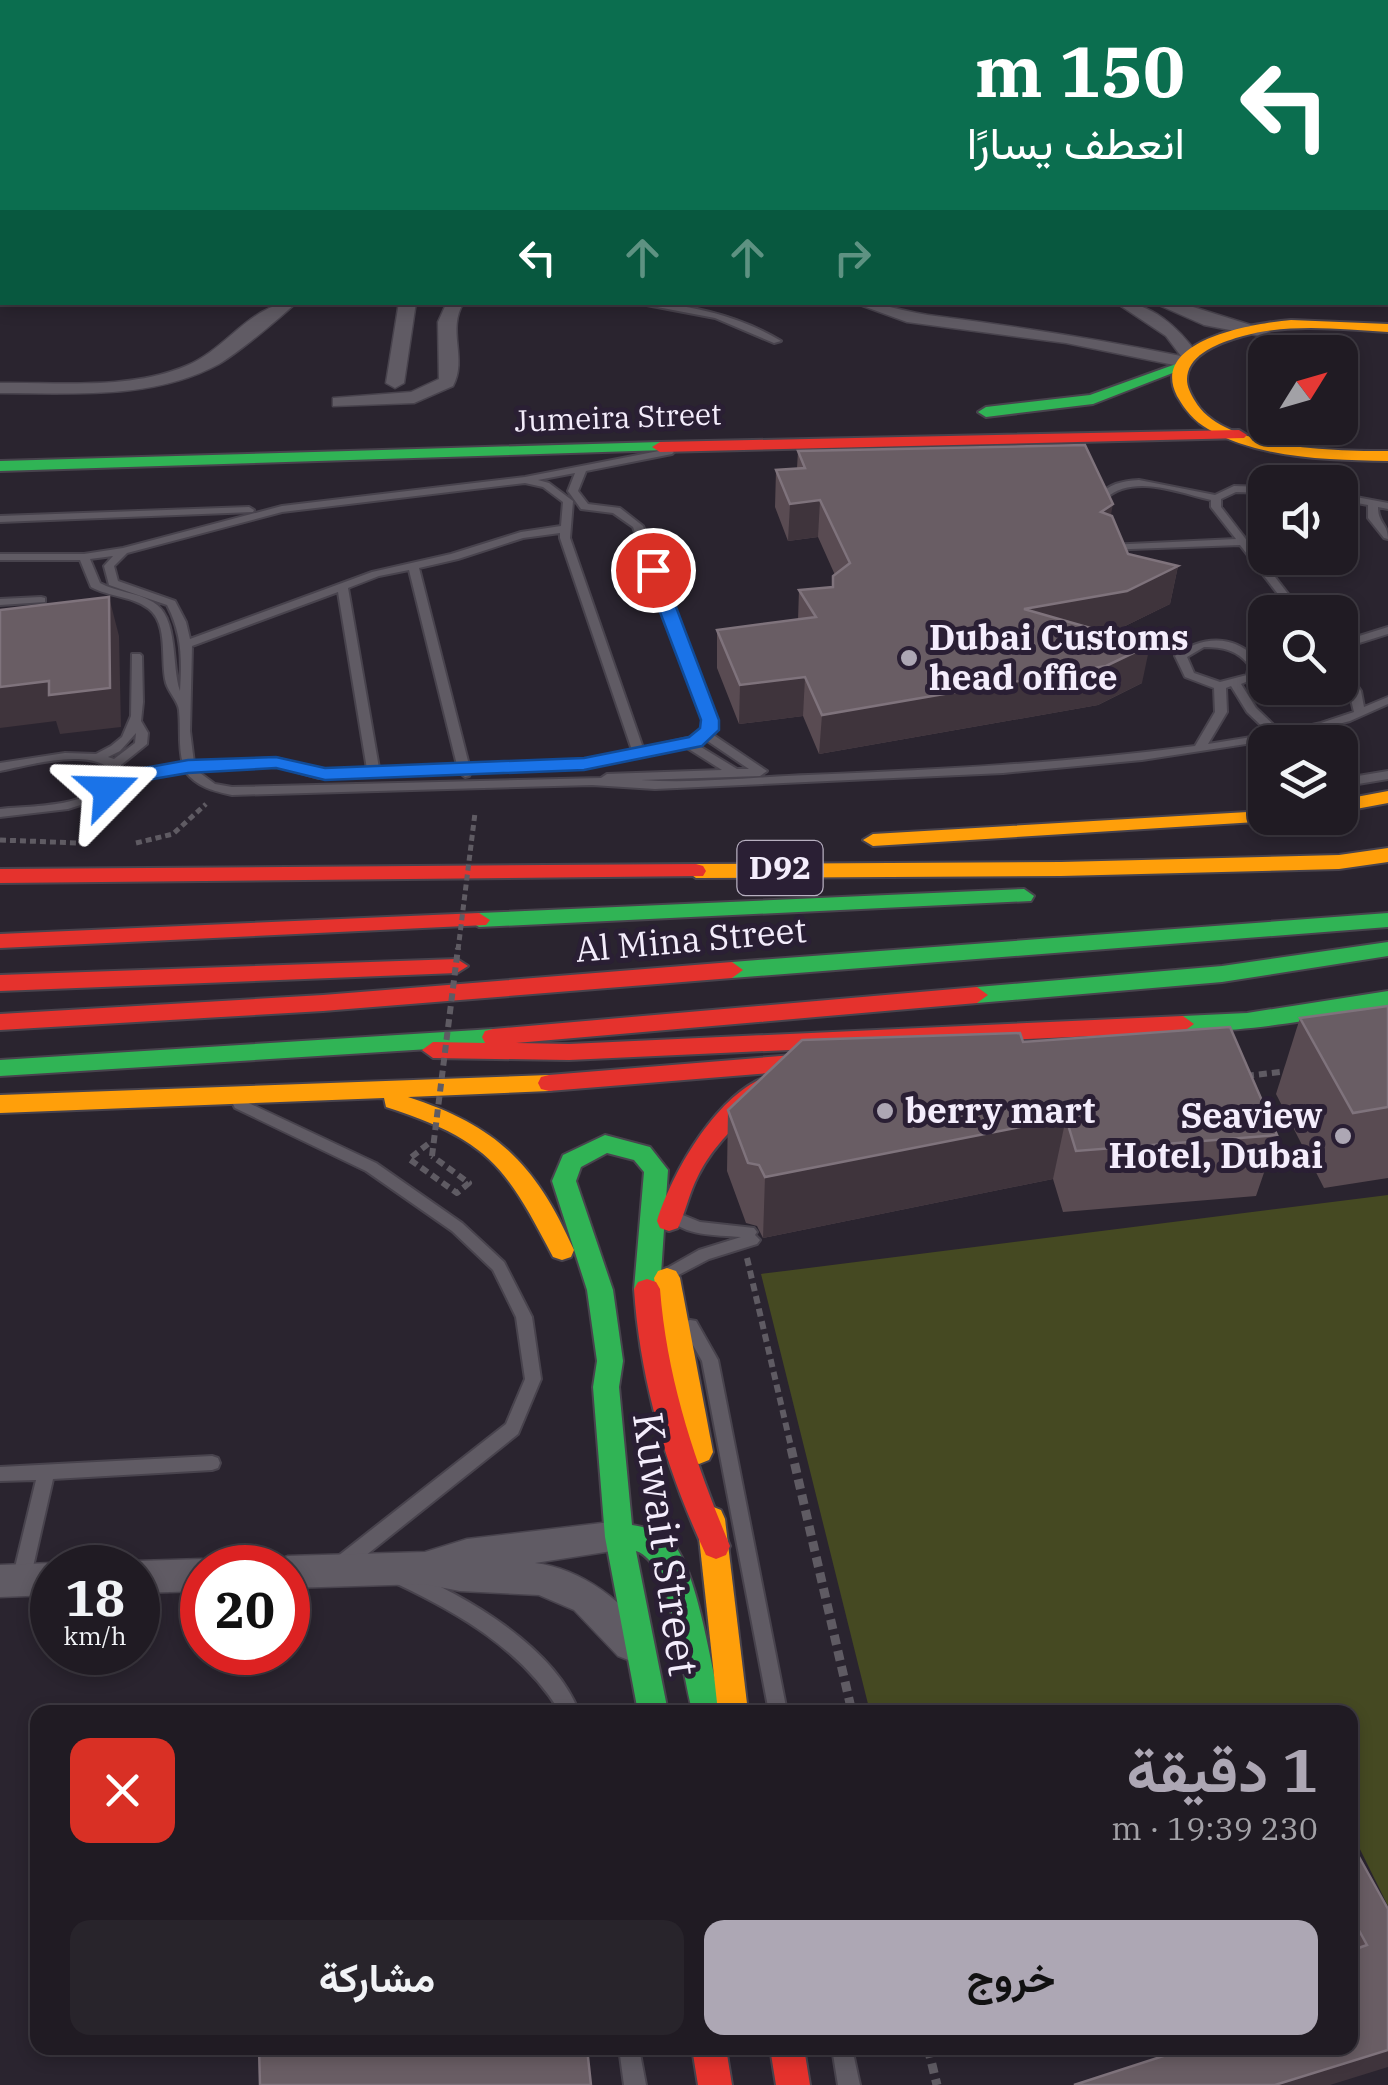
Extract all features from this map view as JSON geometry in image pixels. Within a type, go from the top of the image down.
[{"type":"main road","points":[[961,413],[1072,404],[1185,362],[1215,342],[1261,331],[1327,325],[1388,328]]},
{"type":"main road","points":[[1185,362],[1179,384],[1188,403],[1207,419],[1238,435],[1300,452],[1388,456]]},
{"type":"main road","name":"Jumeira Street","points":[[0,466],[1238,435]]},
{"type":"main road","points":[[1358,803],[1388,797]]},
{"type":"main road","points":[[857,840],[1248,818]]},
{"type":"main road","points":[[172,873],[327,854],[709,847]]},
{"type":"main road","name":"Al Mina Street","points":[[0,876],[1004,870],[1339,862],[1388,855]]},
{"type":"main road","points":[[0,941],[1055,894],[1339,862]]},
{"type":"main road","points":[[131,912],[413,923]]},
{"type":"main road","name":"Al Mina Street","points":[[0,1022],[368,1003],[864,959],[1194,940],[1388,920]]},
{"type":"main road","points":[[0,1068],[385,1046],[1176,980],[1388,948]]},
{"type":"main road","points":[[0,982],[114,981],[712,957],[864,959]]},
{"type":"main road","points":[[0,1104],[559,1083],[1026,1048],[1388,999]]},
{"type":"main road","points":[[385,1046],[552,1053],[1247,1021]]},
{"type":"main road","points":[[716,1546],[666,1276],[670,1216],[679,1182],[708,1137],[754,1096],[810,1062]]},
{"type":"main road","points":[[352,1091],[438,1113],[494,1143],[522,1173],[554,1230],[606,1386]]},
{"type":"main road","points":[[606,1386],[610,1361],[600,1290],[564,1181],[571,1161],[580,1153],[618,1144],[642,1153],[656,1170],[646,1264],[653,1366],[682,1466],[716,1546]]},
{"type":"main road","name":"Kuwait Street","points":[[606,1386],[619,1537],[652,1705]]},
{"type":"main road","points":[[619,1537],[654,1544],[670,1561],[690,1672],[705,1705]]},
{"type":"main road","name":"Kuwait Street","points":[[716,1546],[732,1705]]},
{"type":"main road","points":[[710,2055],[715,2085]]},
{"type":"main road","points":[[788,2055],[793,2085]]},
{"type":"street","points":[[0,388],[124,384],[175,376],[215,359],[255,321],[284,305]]},
{"type":"street","points":[[395,383],[403,305]]},
{"type":"street","points":[[340,402],[404,398],[441,386],[451,372],[445,319],[454,305]]},
{"type":"street","points":[[869,305],[907,317],[1078,340],[1185,362]]},
{"type":"street","points":[[1128,305],[1172,332],[1185,362]]},
{"type":"street","points":[[1168,305],[1210,321],[1261,331]]},
{"type":"street","points":[[310,1571],[424,1568],[467,1556],[619,1537]]},
{"type":"street","points":[[424,1568],[460,1575],[525,1576],[557,1583],[599,1608],[643,1657]]},
{"type":"lane","points":[[653,305],[717,316],[777,341]]},
{"type":"lane","points":[[0,519],[282,509],[525,480],[702,446]]},
{"type":"lane","points":[[582,469],[573,491],[585,507]]},
{"type":"lane","points":[[525,480],[560,493],[570,510],[564,529],[638,752]]},
{"type":"lane","points":[[1102,498],[1109,489],[1133,484],[1216,498],[1234,490],[1248,490]]},
{"type":"lane","points":[[1216,498],[1216,506],[1284,595]]},
{"type":"lane","points":[[1358,500],[1388,506]]},
{"type":"lane","points":[[1374,502],[1373,518],[1388,536]]},
{"type":"lane","points":[[0,557],[84,557],[123,551],[282,509]]},
{"type":"lane","points":[[0,812],[88,799],[108,790],[118,778],[188,766],[276,762],[318,774],[584,764],[688,744],[706,735],[710,720],[638,526],[616,510],[570,510]]},
{"type":"lane","points":[[184,645],[342,586],[521,535],[564,529]]},
{"type":"lane","points":[[1104,551],[1242,542]]},
{"type":"lane","points":[[123,551],[110,566],[113,583],[171,603],[190,678],[182,702],[188,766],[196,778],[220,790],[592,781],[654,785],[988,771],[1248,740]]},
{"type":"lane","points":[[84,557],[96,585],[144,603],[159,614],[168,680],[182,702]]},
{"type":"lane","points":[[413,566],[468,785]]},
{"type":"lane","points":[[342,586],[374,772]]},
{"type":"lane","points":[[0,602],[42,600]]},
{"type":"lane","points":[[1358,640],[1388,630]]},
{"type":"lane","points":[[1213,643],[1245,652],[1256,672],[1236,685],[1220,686],[1189,675],[1180,662],[1185,650],[1213,643]]},
{"type":"lane","points":[[0,767],[100,756],[127,741],[136,723],[136,656]]},
{"type":"lane","points":[[1236,685],[1251,710],[1267,725]]},
{"type":"lane","points":[[1199,748],[1217,724],[1220,686]]},
{"type":"lane","points":[[1317,725],[1360,714],[1388,700]]},
{"type":"lane","points":[[1358,702],[1360,714]]},
{"type":"lane","points":[[115,764],[140,744],[142,733],[136,723]]},
{"type":"lane","points":[[706,735],[762,772]]},
{"type":"lane","points":[[688,744],[732,771]]},
{"type":"lane","points":[[100,756],[115,764],[118,778]]},
{"type":"lane","points":[[592,781],[641,774],[732,771],[801,776]]},
{"type":"lane","points":[[1358,781],[1388,775]]},
{"type":"lane","points":[[1226,821],[1248,811]]},
{"type":"lane","points":[[221,1096],[327,1142],[414,1195],[499,1266],[524,1317],[533,1379],[512,1429],[331,1571]]},
{"type":"lane","points":[[670,1216],[698,1228],[748,1238]]},
{"type":"lane","points":[[666,1276],[704,1254],[748,1238]]},
{"type":"lane","points":[[674,1314],[697,1334],[710,1360],[777,1705]]},
{"type":"lane","points":[[0,1474],[212,1463]]},
{"type":"lane","points":[[24,1580],[46,1471]]},
{"type":"lane","points":[[381,1570],[431,1592],[484,1624],[551,1684],[565,1705]]},
{"type":"lane","points":[[630,2055],[634,2085]]},
{"type":"lane","points":[[843,2055],[849,2085]]},
{"type":"path","points":[[124,844],[173,834],[220,790]]},
{"type":"path","points":[[475,813],[432,1156],[469,1183],[457,1193],[410,1159],[430,1142],[465,1167],[494,1143]]},
{"type":"path","points":[[0,840],[99,844]]},
{"type":"path","points":[[1238,1076],[1296,1070]]},
{"type":"path","points":[[748,1238],[850,1705]]},
{"type":"path","points":[[930,2055],[937,2085]]},
{"type":"green space","points":[[1388,1195],[1388,1906],[1358,1845],[1358,1705],[868,1705],[761,1274]]},
{"type":"building","points":[[1085,445],[1113,504],[1101,512],[1112,516],[1128,554],[1178,566],[1127,591],[1024,609],[1150,645],[1106,666],[822,715],[805,677],[740,685],[717,630],[816,617],[799,590],[833,587],[833,576],[850,563],[820,500],[790,504],[776,470],[805,468],[798,451]]},
{"type":"building","points":[[109,597],[110,688],[49,695],[49,681],[0,687],[0,610]]},
{"type":"building","points":[[1388,1006],[1388,1107],[1353,1113],[1300,1018]]},
{"type":"building","points":[[1230,1027],[1277,1135],[1076,1151],[1066,1118],[765,1177],[759,1165],[748,1163],[728,1110],[802,1040],[1020,1033],[1023,1042]]},
{"type":"building","points":[[1358,1855],[1388,1909],[1388,2050],[1275,2085],[1074,2085],[1166,2055],[1358,2055],[1358,1948],[1367,1945],[1358,1929]]},
{"type":"building","points":[[259,2055],[588,2055],[591,2085],[260,2085]]},
{"type":"traffic: fast","points":[[986,412],[1093,399],[1181,367]]},
{"type":"traffic: fast","points":[[0,466],[660,447]]},
{"type":"traffic: fast","points":[[479,920],[1024,896]]},
{"type":"traffic: fast","points":[[732,970],[1388,920]]},
{"type":"traffic: fast","points":[[977,995],[1222,974],[1388,949]]},
{"type":"traffic: fast","points":[[1183,1024],[1247,1021],[1388,999]]},
{"type":"traffic: fast","points":[[0,1068],[493,1037]]},
{"type":"traffic: fast","points":[[647,1289],[656,1170],[642,1153],[605,1144],[571,1161],[564,1181],[600,1290],[610,1361],[606,1387],[619,1537],[652,1705]]},
{"type":"traffic: fast","points":[[619,1537],[654,1544],[671,1565],[706,1705]]},
{"type":"traffic: slow","points":[[1388,328],[1291,325],[1242,331],[1195,352],[1184,365],[1179,381],[1191,409],[1212,425],[1239,437],[1304,451],[1388,456]]},
{"type":"traffic: slow","points":[[1358,803],[1388,797]]},
{"type":"traffic: slow","points":[[873,840],[1248,818]]},
{"type":"traffic: slow","points":[[696,871],[1061,869],[1339,862],[1388,855]]},
{"type":"traffic: slow","points":[[0,1104],[549,1083]]},
{"type":"traffic: slow","points":[[394,1101],[454,1123],[499,1152],[533,1193],[562,1250]]},
{"type":"traffic: slow","points":[[667,1278],[699,1452]]},
{"type":"traffic: slow","points":[[711,1519],[732,1705]]},
{"type":"traffic: jam","points":[[660,447],[1239,435]]},
{"type":"traffic: jam","points":[[0,876],[696,871]]},
{"type":"traffic: jam","points":[[0,941],[479,920]]},
{"type":"traffic: jam","points":[[0,983],[457,966]]},
{"type":"traffic: jam","points":[[0,1022],[323,1003],[732,970]]},
{"type":"traffic: jam","points":[[493,1037],[977,995]]},
{"type":"traffic: jam","points":[[433,1050],[569,1052],[1183,1024]]},
{"type":"traffic: jam","points":[[549,1083],[830,1060]]},
{"type":"traffic: jam","points":[[669,1221],[684,1178],[707,1143],[736,1111],[771,1083]]},
{"type":"traffic: jam","points":[[647,1289],[661,1388],[716,1546]]},
{"type":"traffic: jam","points":[[710,2055],[715,2085]]},
{"type":"traffic: jam","points":[[788,2055],[793,2085]]},
{"type":"place","name":"Dubai Customs head office","points":[[909,658]]},
{"type":"place","name":"berry mart","points":[[885,1111]]},
{"type":"place","name":"Seaview Hotel, Dubai","points":[[1343,1136]]},
{"type":"route","points":[[108,790],[118,778],[188,766],[276,762],[325,774],[584,764],[695,742],[706,735],[710,720],[653,570]]}]
